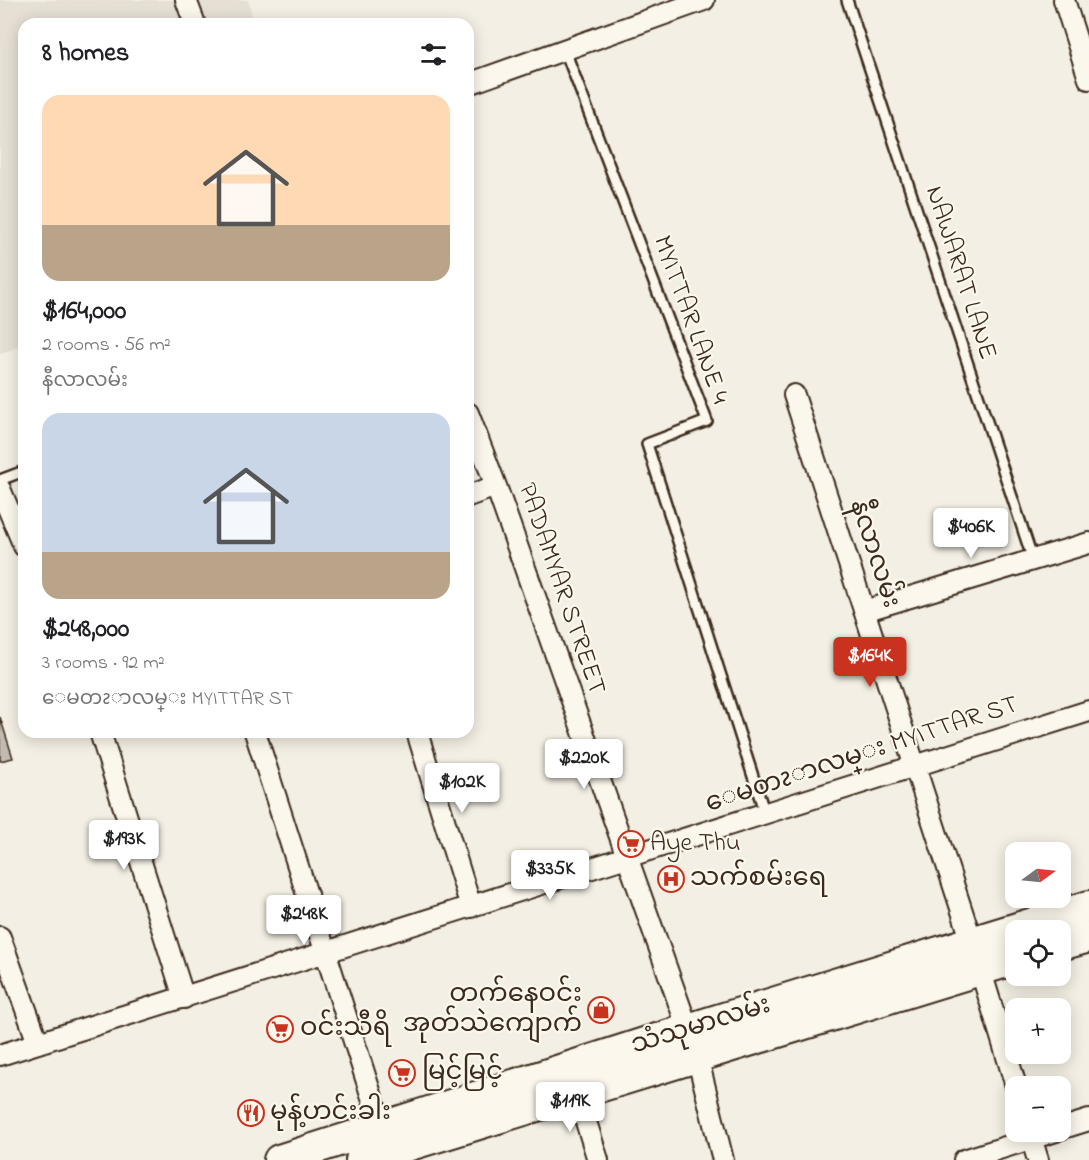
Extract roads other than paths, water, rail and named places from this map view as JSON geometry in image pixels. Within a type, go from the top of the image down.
[{"type":"main road","name":"သံသုမာလမ်း","points":[[377,1146],[693,1043],[976,956],[1089,906]]},
{"type":"main road","points":[[1071,942],[1089,936]]},
{"type":"main road","name":"သံသုမာလမ်း","points":[[976,956],[1005,958]]},
{"type":"main road","name":"သံသုမာလမ်း","points":[[279,1160],[377,1146],[577,1094],[693,1043]]},
{"type":"street","points":[[186,0],[193,18]]},
{"type":"street","points":[[474,82],[704,0]]},
{"type":"street","points":[[1064,0],[1089,79]]},
{"type":"street","name":"နီလာလမ်း","points":[[794,395],[1013,1076]]},
{"type":"street","name":"PADAMYAR STREET","points":[[474,429],[693,1043],[723,1160]]},
{"type":"street","points":[[474,494],[496,486]]},
{"type":"street","points":[[0,489],[18,532]]},
{"type":"street","points":[[864,611],[1089,543]]},
{"type":"street","name":"ေမတၩာလမ္း MYITTAR ST","points":[[0,1055],[1089,711]]},
{"type":"street","points":[[102,738],[184,998]]},
{"type":"street","points":[[257,738],[326,952],[377,1146]]},
{"type":"street","points":[[419,738],[471,907]]},
{"type":"street","points":[[0,937],[38,1044]]},
{"type":"street","points":[[577,1094],[598,1160]]},
{"type":"street","points":[[1071,1126],[1089,1120]]},
{"type":"street","points":[[964,1160],[1012,1142]]},
{"type":"street","points":[[1032,1142],[1038,1160]]},
{"type":"lane","name":"NAWARAT LANE","points":[[847,0],[1033,560]]},
{"type":"lane","name":"MYITTAR LANE 4","points":[[564,48],[707,421],[647,444],[765,814]]},
{"type":"lane","points":[[0,480],[18,473]]},
{"type":"place","name":"Aye Thu","points":[[631,844]]},
{"type":"place","name":"သက်စမ်းရေ","points":[[671,879]]},
{"type":"place","name":"တက်နေဝင်း အုတ်သဲကျောက်","points":[[601,1010]]},
{"type":"place","name":"ဝင်းသီရိ","points":[[280,1029]]},
{"type":"place","name":"မြင့်မြင့်","points":[[402,1073]]},
{"type":"place","name":"မုန့်ဟင်းခါး","points":[[251,1113]]}]
